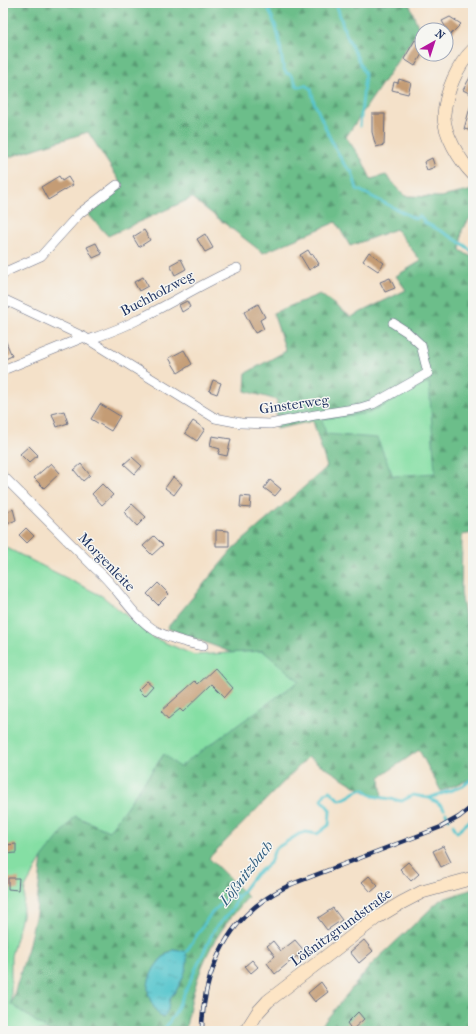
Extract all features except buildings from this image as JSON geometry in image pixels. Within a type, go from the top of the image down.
[{"type":"street","points":[[473,50],[465,58],[451,83],[444,115],[449,138],[465,166],[473,174]]},
{"type":"street","points":[[3,275],[5,272],[41,256],[80,213],[117,185]]},
{"type":"street","name":"Buchholzweg","points":[[3,370],[86,338],[112,332],[237,268]]},
{"type":"street","name":"Ginsterweg","points":[[3,299],[86,338],[215,418],[241,423],[270,424],[360,408],[373,404],[428,373],[421,345],[408,332],[393,323]]},
{"type":"street","name":"Morgenleite","points":[[3,476],[110,582],[136,613],[156,631],[178,641],[203,646]]},
{"type":"street","name":"Lößnitzgrundstraße","points":[[246,1031],[258,1012],[268,1001],[376,918],[401,902],[422,892],[473,878]]},
{"type":"green space","points":[[3,3],[409,3],[416,22],[414,22],[414,36],[346,137],[362,160],[371,179],[386,175],[405,196],[441,197],[473,190],[473,214],[462,230],[460,250],[473,258],[473,533],[462,535],[461,593],[469,638],[473,644],[473,778],[441,791],[419,750],[380,777],[382,799],[363,791],[308,757],[209,858],[248,897],[222,929],[207,955],[194,991],[186,1031],[49,1031],[11,1004],[28,948],[36,913],[42,858],[60,830],[75,816],[109,831],[165,753],[179,766],[263,651],[233,653],[167,628],[233,549],[327,467],[313,421],[276,429],[277,400],[245,391],[246,373],[286,351],[273,313],[320,294],[351,317],[406,290],[396,276],[421,261],[396,229],[350,246],[336,222],[263,253],[192,198],[108,236],[89,215],[123,186],[88,132],[3,159]],"holes":[[[175,949],[177,989],[170,999],[159,961],[167,953]]]},
{"type":"green space","points":[[429,382],[435,473],[393,476],[377,438],[326,434],[322,419],[369,413]]},
{"type":"green space","points":[[3,546],[102,596],[154,638],[194,655],[263,651],[299,681],[179,767],[164,754],[109,831],[75,816],[42,858],[25,888],[22,916],[11,956],[11,1004],[49,1031],[3,1031]]},
{"type":"green space","points":[[473,889],[473,1029],[469,1031],[317,1031],[371,965],[440,900]]},
{"type":"water","points":[[175,949],[186,952],[187,961],[184,976],[172,995],[167,1013],[163,1017],[160,1016],[150,1000],[148,984],[152,972],[160,960]]},
{"type":"waterway","points":[[274,3],[269,11],[277,31],[284,70],[293,77],[296,85],[300,87],[305,85],[311,89],[314,102],[330,138],[344,164],[352,172],[357,189],[416,219],[419,216],[424,222],[449,235],[467,247],[472,251],[473,257]]},
{"type":"waterway","points":[[336,3],[345,32],[365,74],[360,126]]},
{"type":"waterway","name":"Lößnitzbach","points":[[163,1031],[174,1015],[215,928],[231,911],[239,896],[254,876],[270,863],[275,849],[299,834],[306,832],[317,834],[329,825],[330,810],[322,800],[325,793],[330,791],[340,800],[363,789],[373,796],[402,801],[413,795],[429,798],[463,786],[473,778]]},
{"type":"waterway","points":[[429,798],[438,803],[444,809]]},
{"type":"waterway","points":[[446,813],[449,819]]},
{"type":"waterway","points":[[453,825],[457,832],[473,818]]},
{"type":"waterway","points":[[186,952],[210,915],[231,895],[239,896]]},
{"type":"railway","points":[[202,1031],[205,996],[215,962],[232,932],[243,918],[256,906],[273,894],[292,884],[441,827],[459,817],[473,806]]}]
